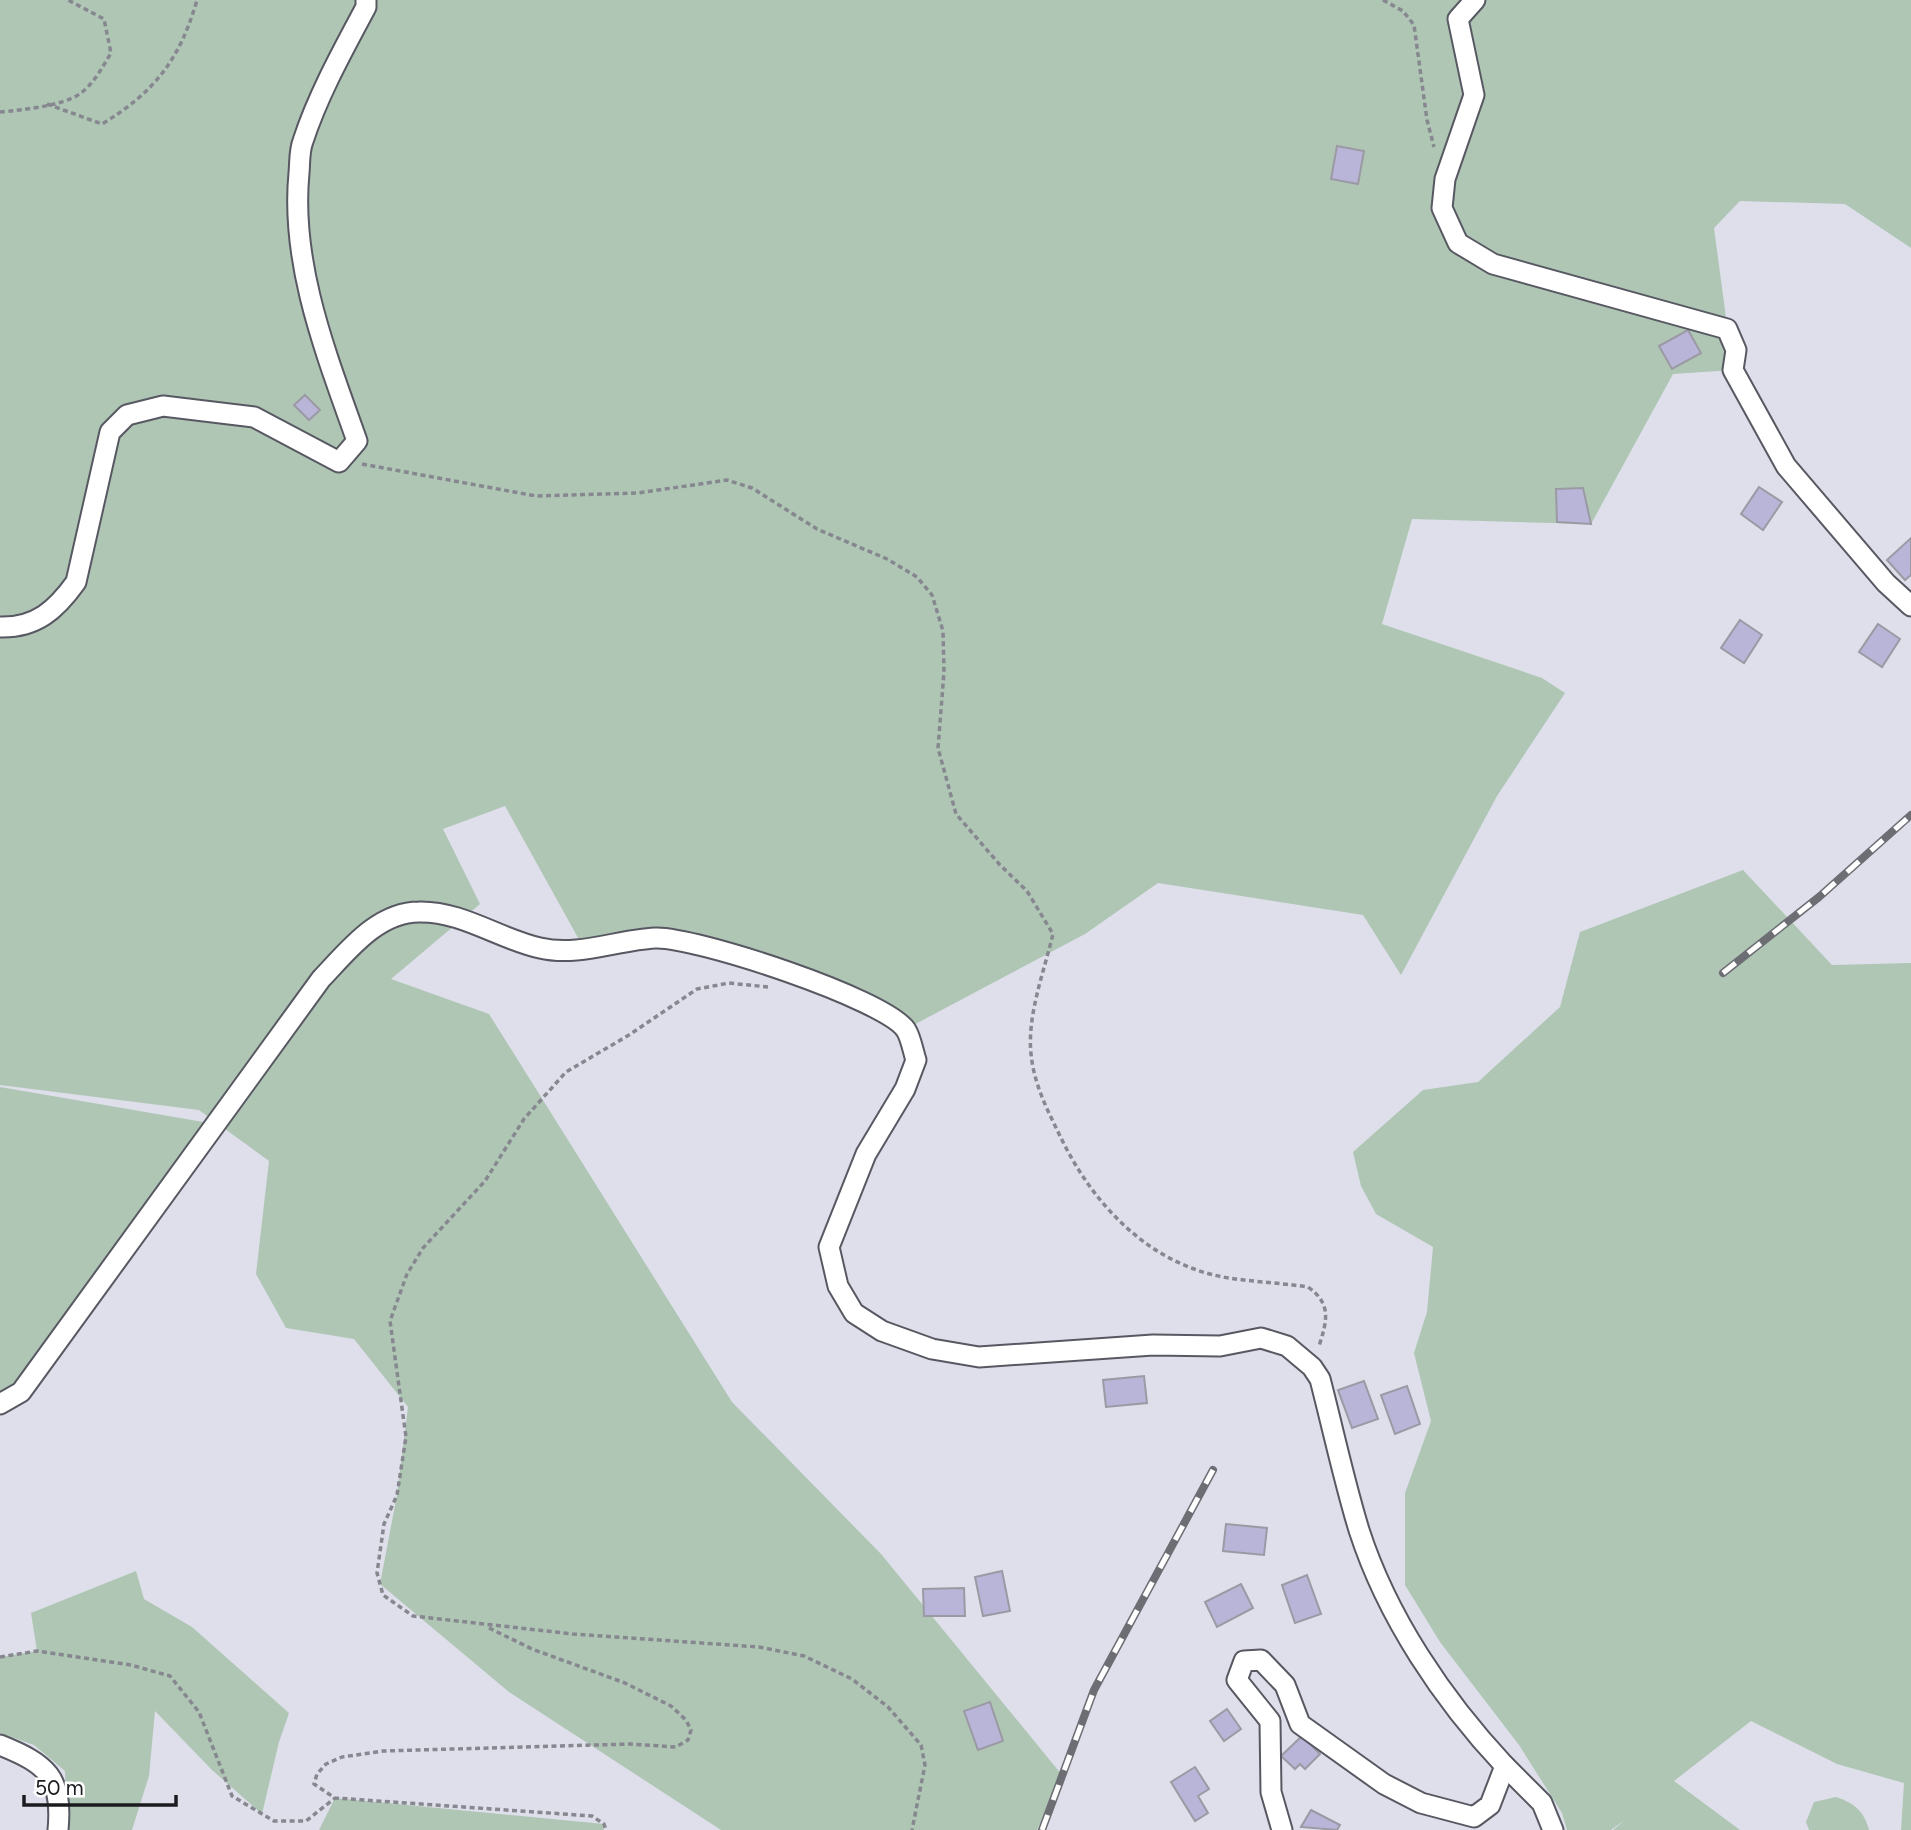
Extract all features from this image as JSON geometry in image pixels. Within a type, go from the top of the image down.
[{"type":"street","points":[[0,627],[36,623],[63,600],[76,582],[110,432],[127,415],[163,406],[254,417],[339,461],[357,442],[307,282],[295,210],[302,143],[343,50],[366,7],[366,0]]},
{"type":"street","points":[[1475,0],[1458,19],[1474,95],[1445,179],[1442,208],[1458,243],[1493,264],[1727,329],[1736,350],[1733,370],[1786,466],[1886,583],[1911,606]]},
{"type":"street","points":[[0,1404],[21,1392],[321,979],[367,933],[394,917],[418,912],[459,918],[540,948],[565,951],[657,937],[689,943],[857,997],[906,1029],[916,1060],[905,1089],[866,1154],[829,1247],[838,1286],[854,1314],[882,1331],[932,1349],[978,1357],[1153,1345],[1220,1346],[1261,1338],[1287,1346],[1312,1367],[1320,1379],[1360,1531],[1383,1588],[1424,1663],[1471,1731],[1542,1802],[1553,1830]]},
{"type":"street","points":[[1282,1830],[1271,1792],[1270,1720],[1237,1680],[1244,1661],[1261,1660],[1285,1685],[1300,1724],[1384,1784],[1421,1803],[1474,1817],[1490,1805],[1505,1766]]},
{"type":"street","points":[[0,1745],[29,1757],[47,1770],[58,1793],[58,1830]]},
{"type":"path","points":[[0,112],[79,95],[96,77],[111,53],[104,19],[68,0]]},
{"type":"path","points":[[47,104],[102,124],[135,105],[166,68],[186,37],[197,0]]},
{"type":"path","points":[[1384,0],[1404,11],[1414,26],[1427,120],[1445,179]]},
{"type":"path","points":[[339,461],[536,496],[638,493],[727,480],[752,488],[817,529],[887,559],[917,577],[932,595],[943,631],[944,672],[937,748],[956,814],[1000,865],[1027,891],[1053,934],[1033,1018],[1030,1052],[1038,1090],[1071,1159],[1094,1196],[1124,1227],[1157,1252],[1227,1278],[1308,1287],[1319,1294],[1326,1306],[1326,1322],[1312,1367]]},
{"type":"path","points":[[780,989],[729,983],[697,989],[629,1035],[566,1072],[524,1119],[485,1181],[424,1248],[407,1274],[390,1321],[406,1437],[397,1495],[384,1524],[377,1573],[383,1595],[403,1612],[413,1616],[484,1626],[759,1647],[804,1656],[852,1679],[888,1707],[921,1745],[925,1765],[912,1830]]},
{"type":"path","points":[[484,1626],[671,1706],[686,1720],[691,1730],[688,1740],[676,1747],[631,1744],[383,1751],[342,1757],[326,1764],[317,1774],[314,1784],[335,1798],[592,1816],[604,1824],[606,1830]]},
{"type":"path","points":[[0,1657],[37,1651],[131,1665],[170,1676],[199,1712],[232,1796],[274,1821],[306,1821],[335,1798]]},
{"type":"green space","points":[[0,0],[1911,0],[1911,248],[1845,204],[1740,201],[1714,228],[1733,370],[1673,374],[1591,524],[1412,519],[1382,624],[1542,678],[1565,693],[1497,796],[1401,975],[1363,915],[1158,883],[1085,934],[906,1029],[834,984],[657,938],[582,945],[505,806],[443,829],[480,904],[391,979],[489,1014],[732,1402],[881,1554],[1062,1775],[1037,1830],[721,1830],[509,1692],[380,1584],[397,1495],[408,1407],[354,1339],[286,1328],[256,1274],[269,1161],[199,1110],[0,1085]]},
{"type":"green space","points":[[1743,870],[1832,965],[1911,963],[1911,1830],[1901,1830],[1904,1783],[1837,1764],[1751,1721],[1674,1781],[1740,1830],[1613,1830],[1625,1820],[1611,1830],[1567,1830],[1562,1813],[1519,1745],[1440,1642],[1405,1585],[1405,1493],[1431,1421],[1414,1353],[1427,1312],[1433,1247],[1376,1214],[1361,1186],[1353,1152],[1423,1090],[1478,1082],[1560,1007],[1580,932]]},
{"type":"green space","points":[[0,1087],[215,1124],[21,1392],[0,1398]]},
{"type":"green space","points":[[136,1571],[144,1599],[192,1627],[289,1713],[279,1742],[262,1814],[212,1770],[155,1711],[149,1776],[132,1830],[67,1830],[65,1771],[34,1745],[0,1733],[0,1657],[37,1651],[31,1613]]},
{"type":"green space","points":[[1836,1797],[1857,1809],[1869,1830],[1809,1830],[1806,1822],[1814,1802]]},
{"type":"green space","points":[[335,1798],[604,1824],[604,1830],[319,1830]]},
{"type":"building","points":[[1337,146],[1364,151],[1358,184],[1331,179]]},
{"type":"building","points":[[1688,330],[1701,353],[1672,369],[1659,346]]},
{"type":"building","points":[[305,395],[320,410],[309,420],[294,405]]},
{"type":"building","points":[[1759,487],[1782,502],[1763,530],[1741,514]]},
{"type":"building","points":[[1583,488],[1591,524],[1557,522],[1556,489]]},
{"type":"building","points":[[1911,538],[1911,575],[1905,580],[1887,560]]},
{"type":"building","points":[[1740,620],[1762,635],[1744,663],[1721,648]]},
{"type":"building","points":[[1878,624],[1900,639],[1882,667],[1859,652]]},
{"type":"building","points":[[1144,1376],[1147,1403],[1106,1407],[1103,1380]]},
{"type":"building","points":[[1364,1381],[1378,1419],[1352,1428],[1338,1390]]},
{"type":"building","points":[[1407,1386],[1420,1424],[1395,1434],[1381,1395]]},
{"type":"building","points":[[1226,1524],[1267,1528],[1264,1555],[1223,1551]]},
{"type":"building","points":[[1002,1571],[1010,1611],[983,1616],[975,1577]]},
{"type":"building","points":[[1307,1575],[1321,1614],[1295,1623],[1282,1585]]},
{"type":"building","points":[[1241,1584],[1253,1608],[1217,1627],[1205,1602]]},
{"type":"building","points":[[964,1588],[965,1616],[924,1616],[923,1589]]},
{"type":"building","points":[[990,1702],[1003,1741],[978,1750],[964,1711]]},
{"type":"building","points":[[1227,1709],[1241,1729],[1224,1741],[1210,1721]]},
{"type":"building","points":[[1302,1736],[1320,1754],[1305,1769],[1300,1764],[1295,1769],[1281,1756]]},
{"type":"building","points":[[1195,1767],[1209,1789],[1198,1796],[1208,1813],[1195,1821],[1171,1782]]},
{"type":"building","points":[[1311,1810],[1340,1825],[1337,1830],[1301,1827]]},
{"type":"railway","points":[[1723,973],[1819,897],[1911,815]]},
{"type":"railway","points":[[1042,1830],[1094,1690],[1213,1470]]}]
